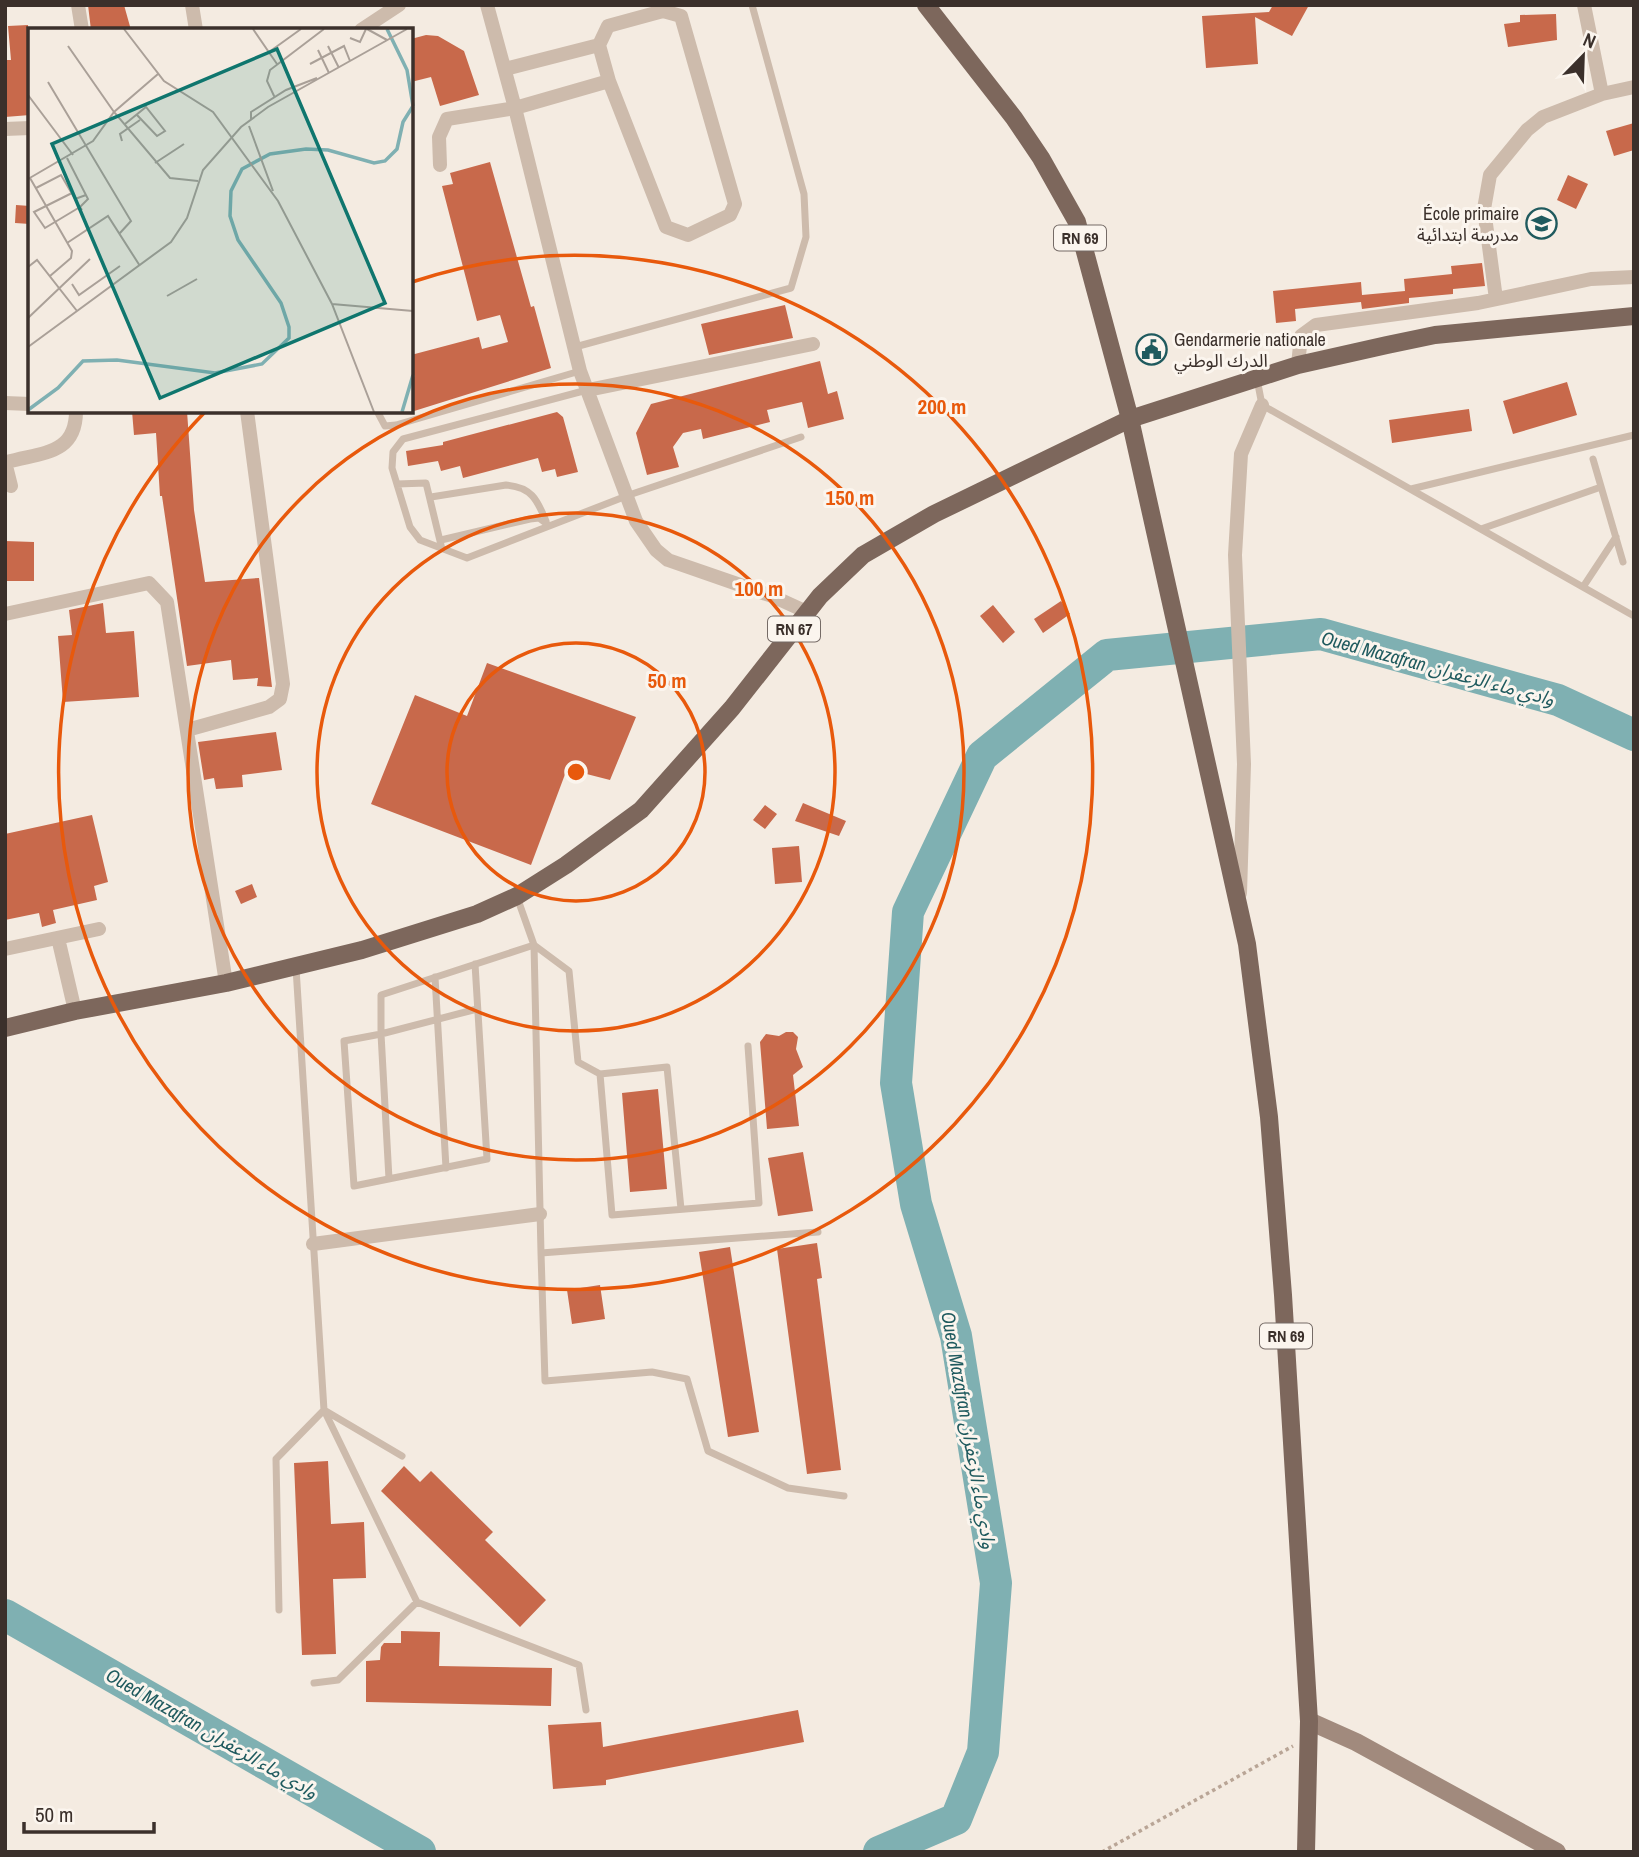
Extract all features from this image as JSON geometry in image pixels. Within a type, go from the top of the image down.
[{"type":"main road","name":"RN 69","points":[[926,5],[1014,118],[1041,158],[1077,222],[1130,419],[1247,944],[1269,1117],[1283,1295],[1309,1730],[1306,1852]]},
{"type":"main road","name":"RN 67","points":[[5,1028],[75,1011],[296,967],[477,914],[517,896],[566,865],[641,810],[732,708],[807,612],[863,555],[934,514],[1130,419],[1298,365],[1435,335],[1634,316]]},
{"type":"main road","points":[[1309,1730],[1356,1742],[1557,1852]]},
{"type":"street","points":[[78,5],[82,28]]},
{"type":"street","points":[[192,5],[196,28]]},
{"type":"street","points":[[364,28],[399,5]]},
{"type":"street","points":[[487,5],[580,371],[629,495],[636,521],[647,538],[668,560],[772,596],[807,612]]},
{"type":"street","points":[[1584,5],[1602,94]]},
{"type":"street","points":[[663,11],[681,16],[734,204],[730,215],[688,234],[666,227],[609,81],[599,45],[608,26],[663,11]]},
{"type":"street","points":[[505,69],[599,45]]},
{"type":"street","points":[[440,165],[439,137],[447,119],[515,108],[609,81]]},
{"type":"street","points":[[1496,299],[1484,209],[1490,174],[1527,130],[1543,117],[1602,94],[1634,87]]},
{"type":"street","points":[[5,130],[28,128]]},
{"type":"street","points":[[1298,365],[1301,336],[1316,325],[1496,299],[1591,279],[1634,277]]},
{"type":"street","points":[[588,390],[813,344]]},
{"type":"street","points":[[5,403],[28,404]]},
{"type":"street","points":[[1239,908],[1244,764],[1235,555],[1241,454],[1262,405]]},
{"type":"street","points":[[11,486],[6,462],[66,443],[76,430],[76,413]]},
{"type":"street","points":[[187,730],[269,707],[280,699],[247,413]]},
{"type":"street","points":[[5,614],[149,583],[167,602],[226,983]]},
{"type":"street","points":[[5,949],[99,929]]},
{"type":"street","points":[[58,938],[75,1011]]},
{"type":"street","points":[[313,1244],[540,1214]]},
{"type":"lane","points":[[574,347],[791,288],[806,237],[804,194],[752,5]]},
{"type":"lane","points":[[378,413],[385,426],[396,425],[580,371]]},
{"type":"lane","points":[[1257,379],[1262,405],[1634,616]]},
{"type":"lane","points":[[588,390],[403,439],[393,452],[392,468],[410,527],[420,540],[467,558],[547,524],[801,437]]},
{"type":"lane","points":[[1410,489],[1634,435]]},
{"type":"lane","points":[[1593,459],[1623,562]]},
{"type":"lane","points":[[397,484],[426,483],[442,550]]},
{"type":"lane","points":[[431,496],[506,485],[518,486],[531,492],[537,499],[547,524]]},
{"type":"lane","points":[[1481,529],[1601,487]]},
{"type":"lane","points":[[440,540],[530,519],[547,524]]},
{"type":"lane","points":[[1583,587],[1616,537]]},
{"type":"lane","points":[[517,896],[534,945],[545,1381],[652,1372],[687,1379],[708,1451],[788,1488],[844,1496]]},
{"type":"lane","points":[[389,1179],[381,995],[534,945]]},
{"type":"lane","points":[[534,945],[569,971],[578,1062],[600,1074],[667,1067],[681,1209]]},
{"type":"lane","points":[[475,964],[487,1159],[354,1186],[344,1041],[477,1009]]},
{"type":"lane","points":[[296,967],[324,1410],[416,1602],[579,1665],[586,1710]]},
{"type":"lane","points":[[435,977],[446,1168]]},
{"type":"lane","points":[[600,1074],[612,1215],[759,1203],[748,1046]]},
{"type":"lane","points":[[541,1253],[818,1231]]},
{"type":"lane","points":[[324,1410],[402,1456]]},
{"type":"lane","points":[[279,1610],[276,1459],[324,1410]]},
{"type":"lane","points":[[314,1683],[338,1680],[416,1602]]},
{"type":"path","points":[[1102,1852],[1309,1730]]},
{"type":"building","points":[[88,5],[124,5],[130,28],[91,28]]},
{"type":"building","points":[[1273,5],[1309,5],[1292,36],[1255,17],[1258,64],[1206,68],[1202,16],[1269,12]]},
{"type":"building","points":[[1556,14],[1557,40],[1508,47],[1504,24],[1520,22],[1520,15]]},
{"type":"building","points":[[28,25],[28,115],[5,117],[5,60],[11,60],[8,26]]},
{"type":"building","points":[[426,35],[438,36],[464,51],[479,95],[440,106],[431,77],[413,82],[413,38]]},
{"type":"building","points":[[1634,123],[1634,150],[1614,156],[1606,131]]},
{"type":"building","points":[[490,162],[551,368],[413,411],[413,354],[479,337],[482,349],[508,342],[500,315],[477,321],[442,186],[453,184],[450,173]]},
{"type":"building","points":[[1568,175],[1588,184],[1576,209],[1557,200]]},
{"type":"building","points":[[16,205],[28,206],[28,224],[15,223]]},
{"type":"building","points":[[1482,263],[1485,286],[1453,289],[1453,294],[1409,298],[1409,303],[1362,309],[1361,302],[1295,309],[1296,321],[1276,323],[1273,291],[1361,282],[1362,295],[1405,291],[1404,279],[1452,274],[1451,266]]},
{"type":"building","points":[[785,305],[793,338],[709,355],[701,324]]},
{"type":"building","points":[[820,361],[828,394],[837,391],[844,419],[808,428],[802,402],[767,410],[770,422],[703,439],[701,429],[683,433],[673,447],[679,467],[647,475],[636,433],[651,404]]},
{"type":"building","points":[[1567,382],[1577,415],[1513,434],[1503,401]]},
{"type":"building","points":[[1469,409],[1472,431],[1392,443],[1389,420]]},
{"type":"building","points":[[557,412],[563,417],[578,472],[557,477],[555,469],[542,472],[538,458],[463,478],[460,466],[441,471],[438,461],[408,466],[406,451],[443,445],[443,442]]},
{"type":"building","points":[[132,413],[187,413],[194,510],[205,582],[259,578],[272,687],[257,686],[258,678],[233,680],[231,660],[187,666],[160,496],[156,433],[134,435]]},
{"type":"building","points":[[5,541],[34,542],[34,581],[5,581]]},
{"type":"building","points":[[1061,601],[1070,614],[1043,633],[1034,619]]},
{"type":"building","points":[[103,603],[106,633],[134,631],[139,697],[63,702],[58,636],[72,635],[69,610]]},
{"type":"building","points":[[993,605],[1015,632],[1003,643],[980,616]]},
{"type":"building","points":[[487,663],[636,717],[610,780],[567,769],[531,865],[371,804],[415,695],[467,716]]},
{"type":"building","points":[[276,732],[282,770],[242,775],[243,787],[216,789],[214,778],[204,780],[198,742]]},
{"type":"building","points":[[803,803],[846,821],[839,836],[795,821]]},
{"type":"building","points":[[765,805],[777,814],[765,829],[753,820]]},
{"type":"building","points":[[92,815],[108,882],[94,886],[97,900],[53,910],[56,923],[42,927],[39,913],[5,920],[5,834]]},
{"type":"building","points":[[799,846],[802,882],[775,884],[772,848]]},
{"type":"building","points":[[252,884],[257,897],[241,904],[235,891]]},
{"type":"building","points":[[793,1032],[798,1037],[796,1049],[803,1067],[793,1075],[799,1126],[767,1129],[760,1042],[766,1034],[779,1036]]},
{"type":"building","points":[[658,1089],[667,1189],[630,1192],[622,1093]]},
{"type":"building","points":[[803,1152],[813,1211],[778,1216],[768,1158]]},
{"type":"building","points":[[817,1243],[822,1278],[817,1279],[841,1470],[807,1474],[777,1249]]},
{"type":"building","points":[[730,1247],[759,1432],[728,1437],[699,1252]]},
{"type":"building","points":[[600,1285],[605,1319],[572,1324],[567,1290]]},
{"type":"building","points":[[328,1461],[331,1524],[364,1522],[366,1578],[333,1579],[336,1654],[302,1655],[294,1463]]},
{"type":"building","points":[[404,1466],[420,1482],[431,1471],[493,1532],[485,1540],[546,1600],[520,1627],[381,1491]]},
{"type":"building","points":[[401,1631],[440,1632],[439,1666],[552,1668],[551,1706],[366,1702],[366,1661],[380,1660],[384,1643],[401,1643]]},
{"type":"building","points":[[798,1710],[804,1742],[606,1780],[606,1785],[553,1789],[548,1725],[601,1722],[603,1747]]},
{"type":"waterway","name":"Oued Mazafran وادي ماء الزعفران","points":[[879,1852],[956,1819],[983,1752],[996,1583],[956,1336],[916,1204],[896,1083],[908,912],[982,756],[1107,655],[1321,634],[1558,700],[1634,735]]},
{"type":"waterway","name":"Oued Mazafran وادي ماء الزعفران","points":[[5,1615],[420,1852]]},
{"type":"place","name":"École primaire مدرسة ابتدائية","points":[[1542,224]]},
{"type":"place","name":"Gendarmerie nationale الدرك الوطني","points":[[1151,350]]}]
